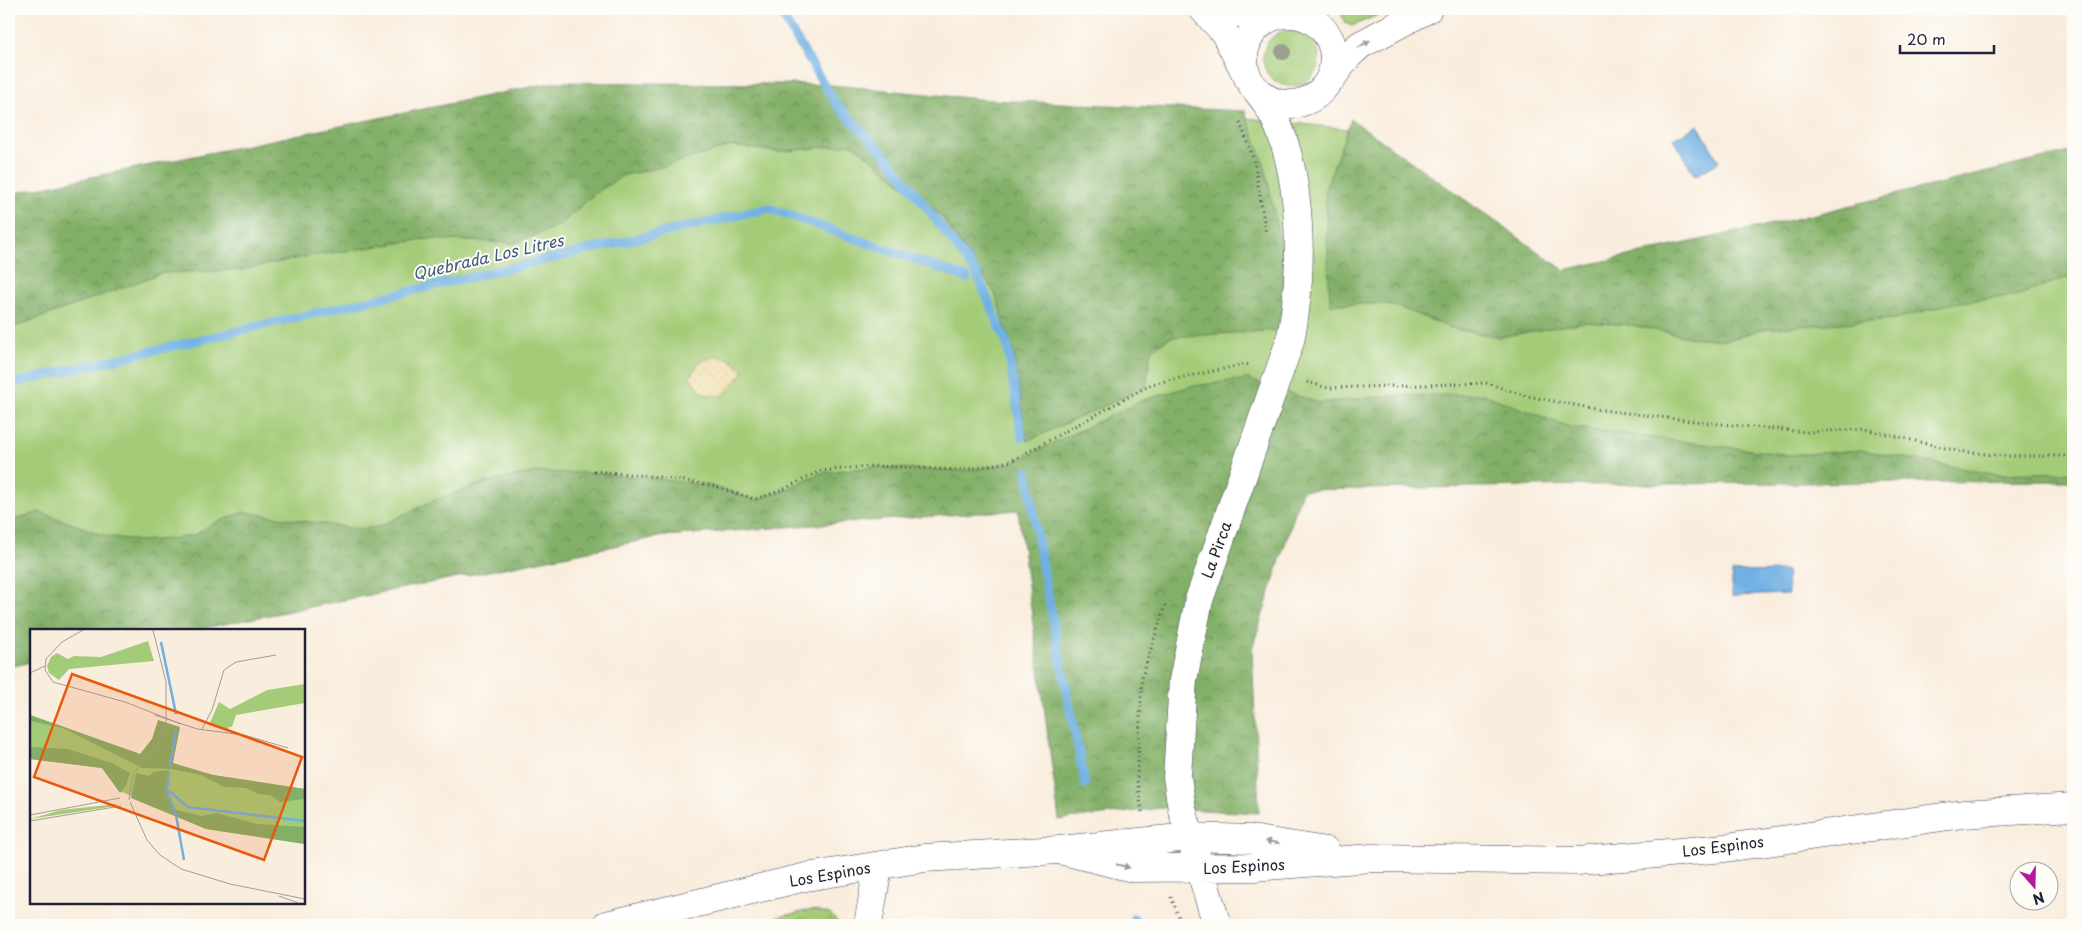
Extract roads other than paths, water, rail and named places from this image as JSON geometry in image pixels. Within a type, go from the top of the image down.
[{"type":"street","name":"La Pirca","points":[[1204,9],[1224,32],[1236,51],[1251,82],[1265,100],[1274,118],[1285,149],[1300,242],[1300,275],[1296,316],[1280,373],[1212,562],[1190,640],[1180,713],[1177,777],[1182,809],[1217,925]]},
{"type":"street","points":[[1222,9],[1245,14],[1302,14],[1318,24],[1328,35],[1334,56],[1324,87],[1306,101],[1280,104],[1267,99],[1251,82],[1244,59],[1246,45],[1253,31],[1265,21],[1302,14]]},
{"type":"street","name":"La Pirca","points":[[1291,178],[1296,128],[1302,111],[1348,56],[1360,45],[1428,9]]},
{"type":"street","name":"Los Espinos","points":[[1059,850],[1132,868],[1159,869],[1201,869],[1372,858],[1578,861],[1725,848],[1963,814],[2073,807]]},
{"type":"street","name":"Los Espinos","points":[[606,925],[806,877],[925,858],[1059,850],[1190,837],[1251,839],[1372,858]]},
{"type":"street","points":[[868,925],[878,867]]},
{"type":"water","points":[[1698,125],[1719,162],[1695,176],[1674,139]]},
{"type":"water","points":[[1787,571],[1788,594],[1732,596],[1732,572]]},
{"type":"waterway","points":[[778,9],[836,104],[890,160],[977,274],[1007,344],[1022,437]]},
{"type":"waterway","name":"Quebrada Los Litres","points":[[9,384],[769,208],[967,278]]},
{"type":"waterway","points":[[1027,471],[1041,560],[1085,784]]},
{"type":"waterway","points":[[1134,918],[1138,925]]}]
